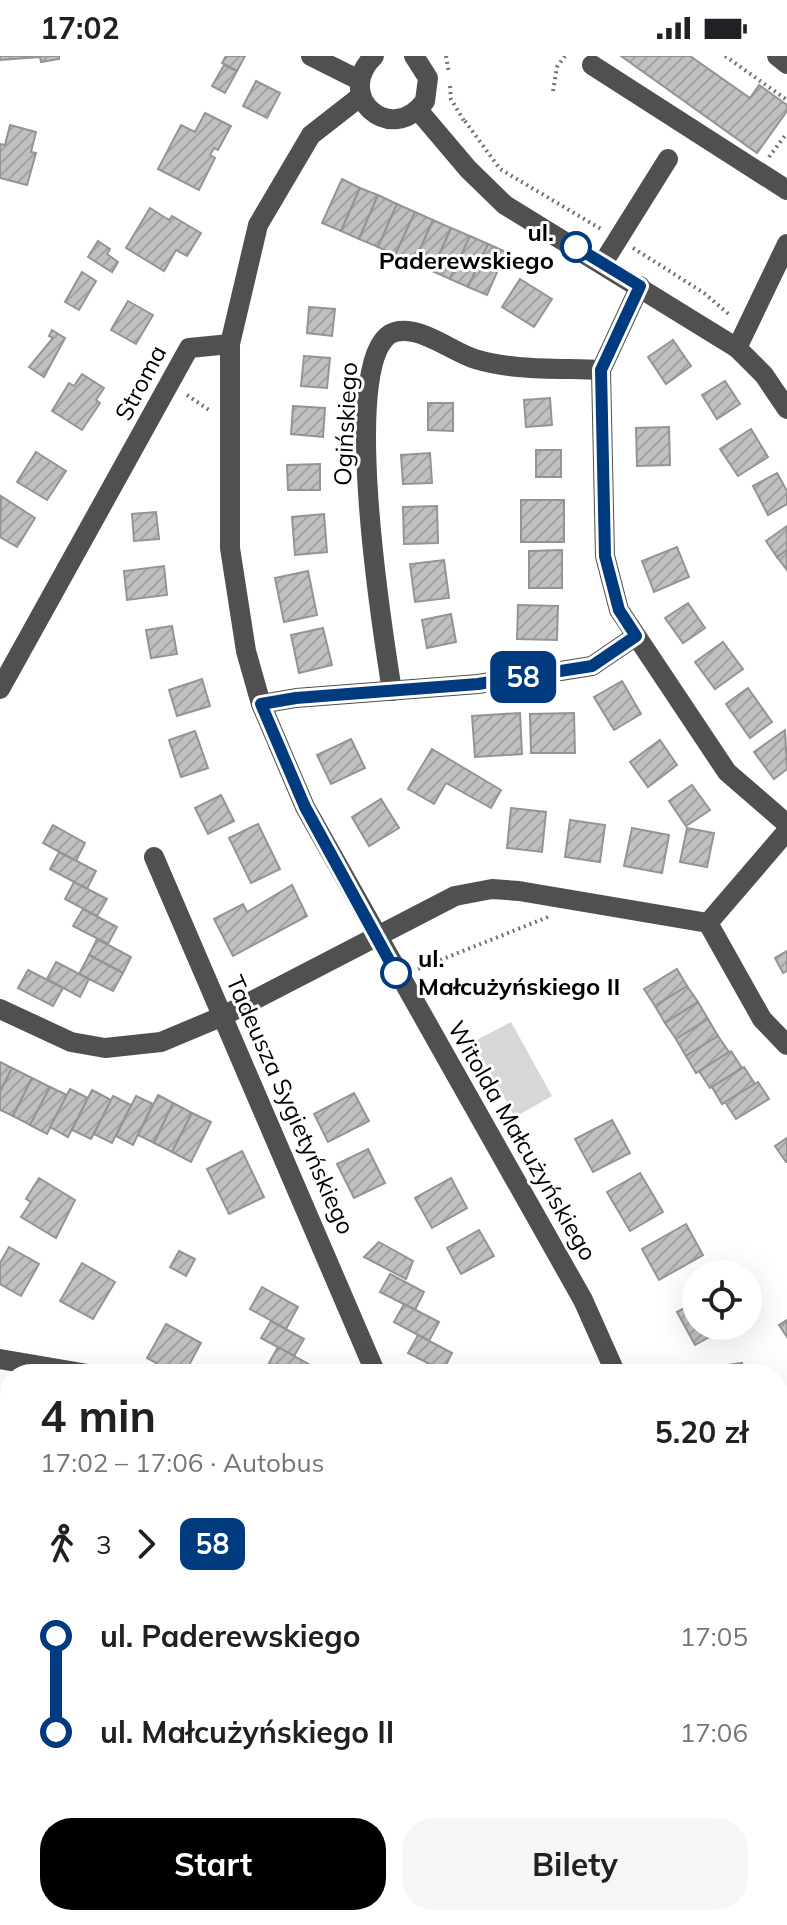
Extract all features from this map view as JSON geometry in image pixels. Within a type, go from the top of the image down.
[{"type":"street","points":[[311,56],[360,88],[368,108],[392,120],[406,118],[418,110],[429,89],[424,67],[414,56]]},
{"type":"street","points":[[230,344],[258,225],[311,135],[360,88],[365,65],[374,56]]},
{"type":"street","points":[[777,56],[787,64]]},
{"type":"street","points":[[592,65],[787,190]]},
{"type":"street","points":[[418,110],[468,169],[505,205],[737,348],[764,375],[787,409]]},
{"type":"street","points":[[603,263],[668,159]]},
{"type":"street","points":[[737,348],[787,244]]},
{"type":"street","points":[[640,286],[601,370],[605,556],[619,610],[727,772],[787,824]]},
{"type":"street","name":"Ogińskiego","points":[[392,691],[375,585],[368,492],[371,378],[373,356],[380,343],[394,332],[411,333],[474,358],[502,365],[601,370]]},
{"type":"street","name":"Stroma","points":[[0,689],[189,348],[230,344]]},
{"type":"street","name":"Witolda Małcużyńskiego","points":[[230,344],[230,548],[246,651],[261,704],[305,807],[583,1300],[612,1364]]},
{"type":"street","points":[[261,704],[478,684],[592,666],[636,636]]},
{"type":"street","points":[[708,923],[787,831]]},
{"type":"street","name":"Tadeusza Sygietyńskiego","points":[[154,857],[372,1364]]},
{"type":"street","points":[[0,1009],[71,1042],[105,1048],[161,1042],[223,1016],[455,896],[492,889],[708,923]]},
{"type":"street","points":[[708,923],[762,1019],[787,1045]]},
{"type":"street","points":[[0,1359],[29,1364]]},
{"type":"path","points":[[444,137],[465,121],[451,99],[446,56]]},
{"type":"path","points":[[553,91],[557,67],[565,56]]},
{"type":"path","points":[[725,56],[787,100]]},
{"type":"path","points":[[780,95],[787,83]]},
{"type":"path","points":[[758,171],[787,133]]},
{"type":"path","points":[[780,142],[787,146]]},
{"type":"path","points":[[412,971],[559,912]]},
{"type":"shaded area","points":[[511,1022],[552,1096],[515,1117],[473,1042]]},
{"type":"building","points":[[0,56],[59,56],[59,59],[41,62],[40,57],[0,60]]},
{"type":"building","points":[[226,56],[245,56],[237,71],[222,63]]},
{"type":"building","points":[[621,56],[690,56],[750,98],[759,85],[787,105],[787,111],[757,153]]},
{"type":"building","points":[[224,65],[237,71],[225,93],[212,86]]},
{"type":"building","points":[[256,81],[280,93],[267,118],[243,106]]},
{"type":"building","points":[[205,113],[231,126],[218,150],[214,148],[210,155],[215,158],[199,190],[158,169],[181,125],[195,132]]},
{"type":"building","points":[[10,125],[36,132],[31,152],[36,153],[27,185],[0,178],[0,144],[5,145]]},
{"type":"building","points":[[342,179],[360,188],[341,231],[322,223]]},
{"type":"building","points":[[360,188],[378,195],[359,239],[341,231]]},
{"type":"building","points":[[378,195],[397,204],[378,247],[359,239]]},
{"type":"building","points":[[397,204],[415,212],[395,255],[378,247]]},
{"type":"building","points":[[150,208],[169,220],[172,216],[201,233],[187,256],[176,250],[164,271],[126,248]]},
{"type":"building","points":[[415,212],[433,220],[414,263],[395,255]]},
{"type":"building","points":[[433,220],[451,228],[432,271],[414,263]]},
{"type":"building","points":[[451,228],[470,236],[450,279],[432,271]]},
{"type":"building","points":[[470,236],[488,244],[468,287],[450,279]]},
{"type":"building","points":[[98,241],[110,249],[107,254],[118,262],[112,272],[88,257]]},
{"type":"building","points":[[488,244],[506,252],[487,295],[468,287]]},
{"type":"building","points":[[82,272],[96,281],[79,310],[65,302]]},
{"type":"building","points":[[520,279],[552,299],[534,327],[502,307]]},
{"type":"building","points":[[128,301],[153,315],[136,344],[111,330]]},
{"type":"building","points":[[309,307],[335,309],[332,336],[307,333]]},
{"type":"building","points":[[52,330],[65,338],[44,377],[29,367],[53,338],[49,336]]},
{"type":"building","points":[[673,340],[691,366],[666,384],[648,357]]},
{"type":"building","points":[[304,356],[330,358],[327,388],[301,386]]},
{"type":"building","points":[[82,374],[104,388],[96,400],[100,403],[82,430],[52,411],[69,383],[74,386]]},
{"type":"building","points":[[725,381],[740,404],[717,419],[702,395]]},
{"type":"building","points":[[550,398],[552,425],[526,427],[524,400]]},
{"type":"building","points":[[428,403],[453,403],[453,431],[428,430]]},
{"type":"building","points":[[293,406],[325,408],[323,437],[291,434]]},
{"type":"building","points":[[669,427],[670,465],[637,466],[636,428]]},
{"type":"building","points":[[751,429],[768,457],[738,476],[720,449]]},
{"type":"building","points":[[536,450],[561,450],[561,477],[536,477]]},
{"type":"building","points":[[36,452],[66,471],[47,500],[17,482]]},
{"type":"building","points":[[430,453],[432,483],[403,484],[401,455]]},
{"type":"building","points":[[320,464],[320,490],[288,490],[287,465]]},
{"type":"building","points":[[777,473],[787,491],[787,504],[768,515],[753,486]]},
{"type":"building","points":[[1,496],[35,518],[17,547],[0,537]]},
{"type":"building","points":[[521,500],[564,500],[564,542],[521,542]]},
{"type":"building","points":[[437,506],[438,543],[404,544],[403,507]]},
{"type":"building","points":[[156,512],[159,539],[134,541],[132,514]]},
{"type":"building","points":[[324,514],[327,552],[295,555],[292,517]]},
{"type":"building","points":[[787,526],[787,550],[777,557],[766,541]]},
{"type":"building","points":[[677,547],[689,577],[654,592],[642,561]]},
{"type":"building","points":[[562,550],[562,588],[529,588],[529,551]]},
{"type":"building","points":[[787,550],[787,570],[777,557]]},
{"type":"building","points":[[444,560],[449,598],[415,602],[410,564]]},
{"type":"building","points":[[164,566],[167,595],[127,600],[124,571]]},
{"type":"building","points":[[308,571],[317,615],[284,622],[275,578]]},
{"type":"building","points":[[688,603],[705,628],[683,643],[665,618]]},
{"type":"building","points":[[518,605],[558,606],[557,640],[517,639]]},
{"type":"building","points":[[451,614],[456,642],[427,648],[422,620]]},
{"type":"building","points":[[172,626],[177,654],[151,658],[146,630]]},
{"type":"building","points":[[323,628],[332,665],[299,673],[291,635]]},
{"type":"building","points":[[723,642],[743,669],[715,689],[695,662]]},
{"type":"building","points":[[202,679],[210,706],[177,716],[169,690]]},
{"type":"building","points":[[622,681],[641,714],[614,730],[594,697]]},
{"type":"building","points":[[748,688],[772,722],[750,738],[726,704]]},
{"type":"building","points":[[520,713],[522,754],[475,757],[472,716]]},
{"type":"building","points":[[574,713],[575,753],[531,753],[530,714]]},
{"type":"building","points":[[785,730],[787,769],[774,779],[754,752]]},
{"type":"building","points":[[195,731],[208,768],[181,777],[169,740]]},
{"type":"building","points":[[351,739],[365,768],[331,784],[317,755]]},
{"type":"building","points":[[660,740],[677,765],[648,787],[630,762]]},
{"type":"building","points":[[432,749],[501,790],[491,808],[446,783],[434,804],[408,789]]},
{"type":"building","points":[[692,785],[710,810],[686,826],[669,801]]},
{"type":"building","points":[[221,795],[234,821],[208,834],[195,808]]},
{"type":"building","points":[[381,799],[399,828],[369,846],[352,817]]},
{"type":"building","points":[[511,808],[546,812],[542,852],[507,848]]},
{"type":"building","points":[[570,820],[605,825],[600,862],[565,857]]},
{"type":"building","points":[[258,824],[280,869],[251,883],[229,838]]},
{"type":"building","points":[[53,825],[85,843],[76,861],[43,843]]},
{"type":"building","points":[[632,828],[669,835],[662,873],[624,866]]},
{"type":"building","points":[[687,828],[714,833],[707,867],[680,862]]},
{"type":"building","points":[[59,852],[96,871],[87,889],[50,869]]},
{"type":"building","points":[[74,882],[107,899],[97,916],[65,899]]},
{"type":"building","points":[[292,885],[307,916],[233,956],[214,919],[243,904],[247,912]]},
{"type":"building","points":[[83,909],[117,927],[108,944],[73,926]]},
{"type":"building","points":[[97,939],[131,957],[123,973],[89,955]]},
{"type":"building","points":[[787,951],[787,971],[783,973],[775,958]]},
{"type":"building","points":[[89,955],[123,973],[113,991],[79,974]]},
{"type":"building","points":[[56,962],[89,979],[80,997],[47,979]]},
{"type":"building","points":[[677,969],[687,986],[655,1006],[644,989]]},
{"type":"building","points":[[28,970],[63,988],[53,1006],[18,988]]},
{"type":"building","points":[[687,986],[698,1002],[665,1023],[655,1006]]},
{"type":"building","points":[[698,1002],[708,1019],[676,1039],[665,1023]]},
{"type":"building","points":[[708,1019],[718,1036],[686,1056],[676,1039]]},
{"type":"building","points":[[718,1036],[729,1052],[696,1073],[686,1056]]},
{"type":"building","points":[[731,1051],[742,1068],[710,1088],[699,1071]]},
{"type":"building","points":[[0,1062],[12,1068],[0,1092]]},
{"type":"building","points":[[744,1067],[755,1084],[722,1104],[712,1087]]},
{"type":"building","points":[[12,1068],[32,1078],[13,1116],[0,1110],[0,1092]]},
{"type":"building","points":[[32,1078],[50,1087],[30,1125],[13,1116]]},
{"type":"building","points":[[758,1082],[769,1099],[736,1119],[725,1102]]},
{"type":"building","points":[[50,1087],[67,1095],[47,1134],[30,1125]]},
{"type":"building","points":[[70,1089],[88,1098],[68,1137],[50,1127]]},
{"type":"building","points":[[92,1090],[111,1100],[91,1139],[72,1130]]},
{"type":"building","points":[[354,1093],[369,1121],[328,1142],[314,1114]]},
{"type":"building","points":[[158,1095],[173,1103],[154,1143],[138,1135]]},
{"type":"building","points":[[113,1096],[131,1105],[112,1143],[94,1134]]},
{"type":"building","points":[[136,1096],[153,1104],[133,1145],[116,1136]]},
{"type":"building","points":[[173,1103],[192,1113],[172,1152],[154,1143]]},
{"type":"building","points":[[192,1113],[211,1122],[191,1162],[172,1152]]},
{"type":"building","points":[[612,1120],[630,1153],[593,1172],[575,1139]]},
{"type":"building","points":[[787,1138],[787,1162],[786,1162],[775,1146]]},
{"type":"building","points":[[368,1149],[385,1183],[354,1198],[337,1164]]},
{"type":"building","points":[[242,1151],[264,1197],[229,1214],[207,1169]]},
{"type":"building","points":[[640,1173],[663,1212],[630,1231],[607,1192]]},
{"type":"building","points":[[39,1178],[75,1200],[56,1238],[21,1217],[31,1202],[26,1199]]},
{"type":"building","points":[[451,1178],[467,1208],[432,1228],[415,1198]]},
{"type":"building","points":[[686,1224],[703,1255],[694,1260],[682,1260],[682,1267],[659,1280],[642,1249]]},
{"type":"building","points":[[479,1230],[494,1256],[461,1274],[447,1248]]},
{"type":"building","points":[[379,1242],[413,1261],[406,1279],[364,1257]]},
{"type":"building","points":[[9,1247],[39,1264],[21,1296],[0,1284],[0,1263]]},
{"type":"building","points":[[179,1251],[195,1259],[186,1276],[170,1267]]},
{"type":"building","points":[[82,1263],[115,1282],[93,1319],[60,1301]]},
{"type":"building","points":[[390,1274],[424,1292],[415,1310],[380,1292]]},
{"type":"building","points":[[262,1287],[298,1307],[286,1329],[250,1309]]},
{"type":"building","points":[[404,1304],[439,1322],[429,1341],[394,1322]]},
{"type":"building","points":[[787,1320],[787,1337],[779,1325]]},
{"type":"building","points":[[271,1321],[304,1339],[294,1356],[261,1338]]},
{"type":"building","points":[[166,1324],[201,1343],[189,1364],[156,1364],[147,1358]]},
{"type":"building","points":[[418,1335],[452,1353],[446,1364],[429,1364],[408,1353]]},
{"type":"building","points":[[278,1347],[308,1364],[271,1364]]},
{"type":"bus line","name":"58","points":[[396,973],[305,807],[261,704],[296,698],[478,684],[592,666],[636,636],[619,610],[609,581],[605,556],[601,370],[640,286],[576,247]]},
{"type":"place","name":"ul. Paderewskiego","points":[[576,247]]},
{"type":"place","name":"ul. Małcużyńskiego II","points":[[396,973]]}]
